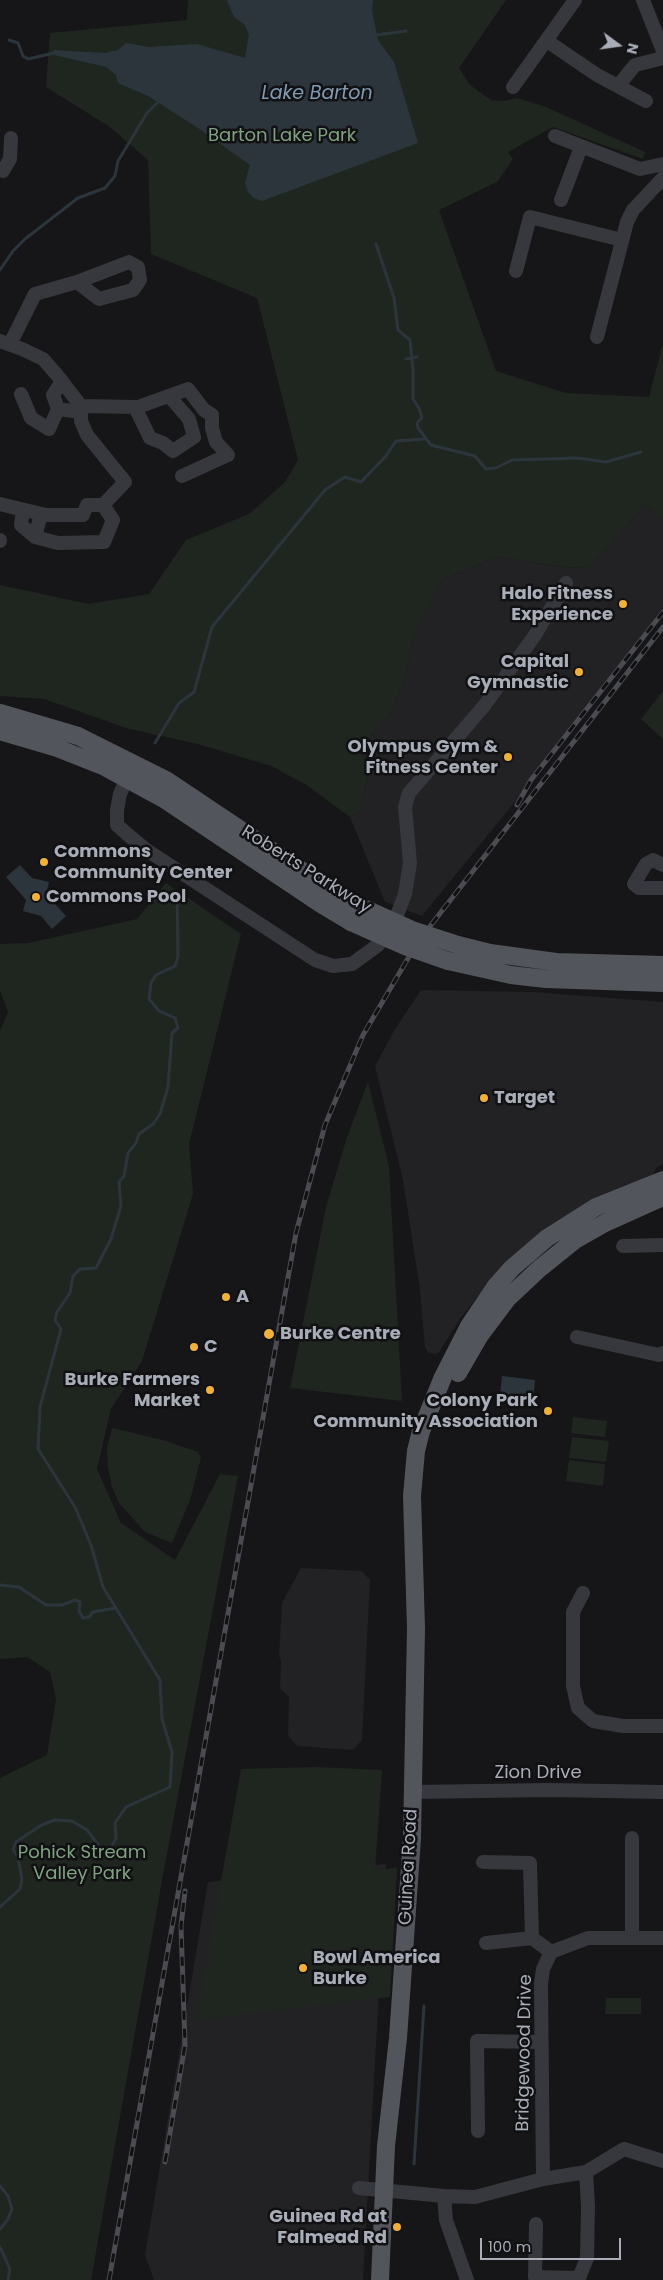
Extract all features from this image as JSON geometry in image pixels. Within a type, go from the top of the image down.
[{"type":"main road","name":"Roberts Parkway","points":[[0,713],[78,736],[134,762],[179,788],[320,883],[361,907],[412,930],[458,945],[498,954],[556,962],[663,965]]},
{"type":"main road","name":"Roberts Parkway","points":[[0,731],[57,748],[126,778],[164,798],[306,894],[351,922],[405,946],[448,961],[511,975],[546,979],[663,983]]},
{"type":"main road","name":"Guinea Road","points":[[380,2280],[388,2120],[398,2038],[413,1792],[416,1628],[414,1513],[421,1497],[421,1452],[426,1417],[443,1377],[482,1304],[496,1286],[528,1254],[568,1224],[596,1207],[662,1188]]},
{"type":"street","points":[[513,87],[575,0]]},
{"type":"street","points":[[643,0],[663,51]]},
{"type":"street","points":[[547,41],[597,75],[646,101]]},
{"type":"street","points":[[618,86],[635,65],[663,58]]},
{"type":"street","points":[[555,136],[640,169],[663,164]]},
{"type":"street","points":[[1,173],[10,159],[11,138]]},
{"type":"street","points":[[561,200],[581,146]]},
{"type":"street","points":[[597,337],[622,240],[633,210],[659,185],[663,178]]},
{"type":"street","points":[[516,271],[530,217],[622,240]]},
{"type":"street","points":[[0,504],[41,514],[83,515],[87,505],[103,505],[125,482],[86,435],[81,409],[62,381],[43,360],[5,342],[35,294],[77,282]]},
{"type":"street","points":[[21,394],[30,418],[49,429],[58,409],[53,395],[62,381]]},
{"type":"street","points":[[58,409],[135,407],[188,389],[204,410],[212,415],[212,428],[216,442],[228,455],[182,476]]},
{"type":"street","points":[[135,407],[150,438],[163,443],[173,451],[194,437],[189,419],[169,396]]},
{"type":"street","points":[[23,510],[21,525],[35,537],[58,542],[104,542],[113,520],[103,505]]},
{"type":"street","points":[[35,537],[41,514]]},
{"type":"street","points":[[134,762],[126,778],[117,810],[117,825],[145,849],[315,960],[339,966],[359,961],[374,949],[387,933],[406,894],[410,863],[405,807],[409,793],[484,706],[535,634],[566,583]]},
{"type":"street","points":[[663,865],[653,860],[646,864],[634,884],[639,888],[663,888]]},
{"type":"street","points":[[623,1246],[663,1245]]},
{"type":"street","points":[[577,1337],[659,1355],[663,1353]]},
{"type":"street","points":[[583,1593],[574,1612],[573,1686],[578,1708],[593,1721],[623,1726],[663,1726]]},
{"type":"street","name":"Zion Drive","points":[[413,1792],[550,1790],[663,1792]]},
{"type":"street","points":[[632,1838],[632,1937]]},
{"type":"street","points":[[483,1862],[530,1863],[532,1938]]},
{"type":"street","points":[[486,1943],[532,1938],[551,1952]]},
{"type":"street","name":"Bridgewood Drive","points":[[544,2179],[540,1984],[542,1969],[551,1952],[588,1938],[663,1938]]},
{"type":"street","points":[[478,2130],[477,2042],[542,2042]]},
{"type":"street","points":[[359,2188],[385,2192],[476,2197],[544,2179],[586,2172],[624,2149],[663,2161]]},
{"type":"street","points":[[536,2224],[535,2277],[579,2278],[587,2258],[588,2206],[586,2172]]},
{"type":"street","points":[[444,2196],[446,2220],[467,2280]]},
{"type":"shaded area","points":[[645,505],[663,519],[663,607],[540,771],[422,916],[385,902],[350,817],[361,809],[368,771],[360,747],[391,713],[405,678],[413,638],[442,580],[496,557],[562,567],[589,568]]},
{"type":"shaded area","points":[[421,990],[533,992],[663,1002],[663,1164],[657,1167],[652,1175],[611,1192],[489,1283],[460,1319],[439,1352],[435,1354],[429,1353],[425,1348],[420,1290],[403,1180],[375,1066],[395,1029]]},
{"type":"shaded area","points":[[301,1568],[362,1571],[370,1580],[362,1740],[353,1750],[297,1746],[288,1735],[289,1697],[280,1688],[281,1661],[279,1656],[282,1603]]},
{"type":"shaded area","points":[[386,1864],[363,2280],[154,2280],[145,2255],[208,1882]]},
{"type":"green space","name":"Barton Lake Park","points":[[188,0],[506,0],[459,68],[470,85],[491,100],[505,101],[517,98],[546,107],[645,152],[643,159],[553,127],[508,152],[513,159],[497,182],[439,210],[496,371],[566,393],[649,397],[663,343],[663,519],[645,505],[589,568],[563,567],[496,557],[442,580],[413,638],[405,678],[391,713],[360,747],[368,771],[361,809],[350,817],[305,784],[271,766],[198,744],[129,729],[44,699],[0,696],[0,585],[88,604],[149,594],[186,540],[249,514],[285,482],[298,460],[257,298],[151,254],[148,160],[110,127],[46,87],[50,33],[187,20]]},
{"type":"green space","points":[[663,691],[663,739],[641,719]]},
{"type":"green space","name":"Pohick Stream Valley Park","points":[[166,883],[241,934],[189,1144],[193,1194],[142,1361],[111,1409],[97,1469],[121,1523],[175,1560],[220,1474],[238,1476],[163,1875],[91,2280],[0,2280],[0,1778],[47,1755],[56,1699],[50,1672],[27,1657],[0,1659],[0,1031],[8,1012],[0,990],[0,944],[28,943],[137,919]]},
{"type":"green space","points":[[368,1082],[389,1166],[402,1401],[290,1388],[326,1207],[347,1137]]},
{"type":"green space","points":[[573,1417],[607,1421],[605,1437],[571,1433]]},
{"type":"green space","points":[[112,1428],[163,1440],[198,1452],[201,1458],[190,1500],[172,1543],[145,1532],[119,1503],[112,1487],[108,1468],[107,1448]]},
{"type":"green space","points":[[572,1437],[609,1441],[606,1462],[569,1458]]},
{"type":"green space","points":[[569,1460],[605,1464],[603,1486],[566,1481]]},
{"type":"green space","points":[[316,1767],[382,1770],[375,1870],[397,1868],[390,1997],[196,2020],[241,1769]]},
{"type":"green space","points":[[606,1998],[641,1998],[641,2014],[605,2014]]},
{"type":"water","name":"Lake Barton","points":[[227,0],[373,0],[372,11],[378,40],[394,62],[418,143],[262,201],[254,198],[248,192],[245,183],[250,165],[198,128],[148,96],[118,83],[116,75],[106,67],[54,55],[54,50],[105,53],[118,50],[126,43],[149,47],[197,44],[245,58],[249,34],[244,24],[234,17]]},
{"type":"water","name":"Commons Pool","points":[[20,865],[32,878],[49,882],[46,894],[66,916],[52,929],[41,916],[23,911],[26,900],[6,877]]},
{"type":"water","points":[[502,1376],[535,1380],[533,1402],[500,1396]]},
{"type":"waterway","points":[[377,35],[406,31]]},
{"type":"waterway","points":[[9,40],[18,43],[23,56],[28,59],[54,53]]},
{"type":"waterway","points":[[0,270],[13,251],[25,239],[78,198],[105,188],[115,176],[118,161],[147,113],[157,103]]},
{"type":"waterway","points":[[376,244],[394,298],[398,330],[410,340],[413,399],[419,408],[422,418],[417,423],[418,428],[431,445],[475,456],[486,469],[496,468],[512,460],[578,458],[606,462],[641,452]]},
{"type":"waterway","points":[[406,359],[417,357]]},
{"type":"waterway","points":[[155,743],[179,703],[194,692],[212,627],[325,490],[345,477],[361,482],[386,456],[396,441],[424,439]]},
{"type":"waterway","points":[[0,1907],[20,1889],[22,1880],[18,1857],[13,1849],[16,1842],[40,1826],[54,1820],[72,1821],[87,1830],[103,1851],[109,1850],[116,1839],[115,1823],[126,1807],[170,1787],[172,1752],[162,1719],[160,1680],[103,1587],[91,1545],[75,1507],[38,1449],[40,1407],[61,1329],[55,1320],[57,1312],[70,1293],[73,1276],[80,1269],[96,1268],[111,1239],[121,1206],[119,1182],[124,1176],[128,1153],[136,1143],[139,1134],[153,1124],[160,1114],[168,1087],[172,1033],[178,1028],[175,1018],[159,1011],[149,999],[151,983],[156,975],[175,966],[178,957],[177,894]]},
{"type":"waterway","points":[[0,1585],[19,1587],[46,1605],[62,1605],[75,1600],[80,1602],[79,1611],[83,1618],[89,1617],[93,1612],[116,1608]]},
{"type":"waterway","points":[[414,2164],[424,2006]]},
{"type":"waterway","points":[[0,2186],[8,2196],[12,2209],[8,2219],[0,2229]]},
{"type":"waterway","points":[[0,2247],[10,2269],[8,2280]]},
{"type":"railway","points":[[517,805],[531,780],[663,612]]},
{"type":"railway","points":[[109,2280],[296,1233],[325,1125],[363,1035],[417,943],[663,627]]},
{"type":"railway","points":[[165,2162],[185,2045],[181,1926],[185,1891]]},
{"type":"place","name":"Halo Fitness Experience","points":[[623,604]]},
{"type":"place","name":"Capital Gymnastic","points":[[579,672]]},
{"type":"place","name":"Olympus Gym & Fitness Center","points":[[508,757]]},
{"type":"place","name":"Commons Community Center","points":[[44,862]]},
{"type":"place","name":"Commons Pool","points":[[36,897]]},
{"type":"place","name":"Target","points":[[484,1098]]},
{"type":"place","name":"A","points":[[226,1297]]},
{"type":"place","name":"Burke Centre","points":[[269,1334]]},
{"type":"place","name":"C","points":[[194,1347]]},
{"type":"place","name":"Burke Farmers Market","points":[[210,1390]]},
{"type":"place","name":"Colony Park Community Association","points":[[548,1411]]},
{"type":"place","name":"Bowl America Burke","points":[[303,1968]]},
{"type":"place","name":"Guinea Rd at Falmead Rd","points":[[397,2227]]}]
